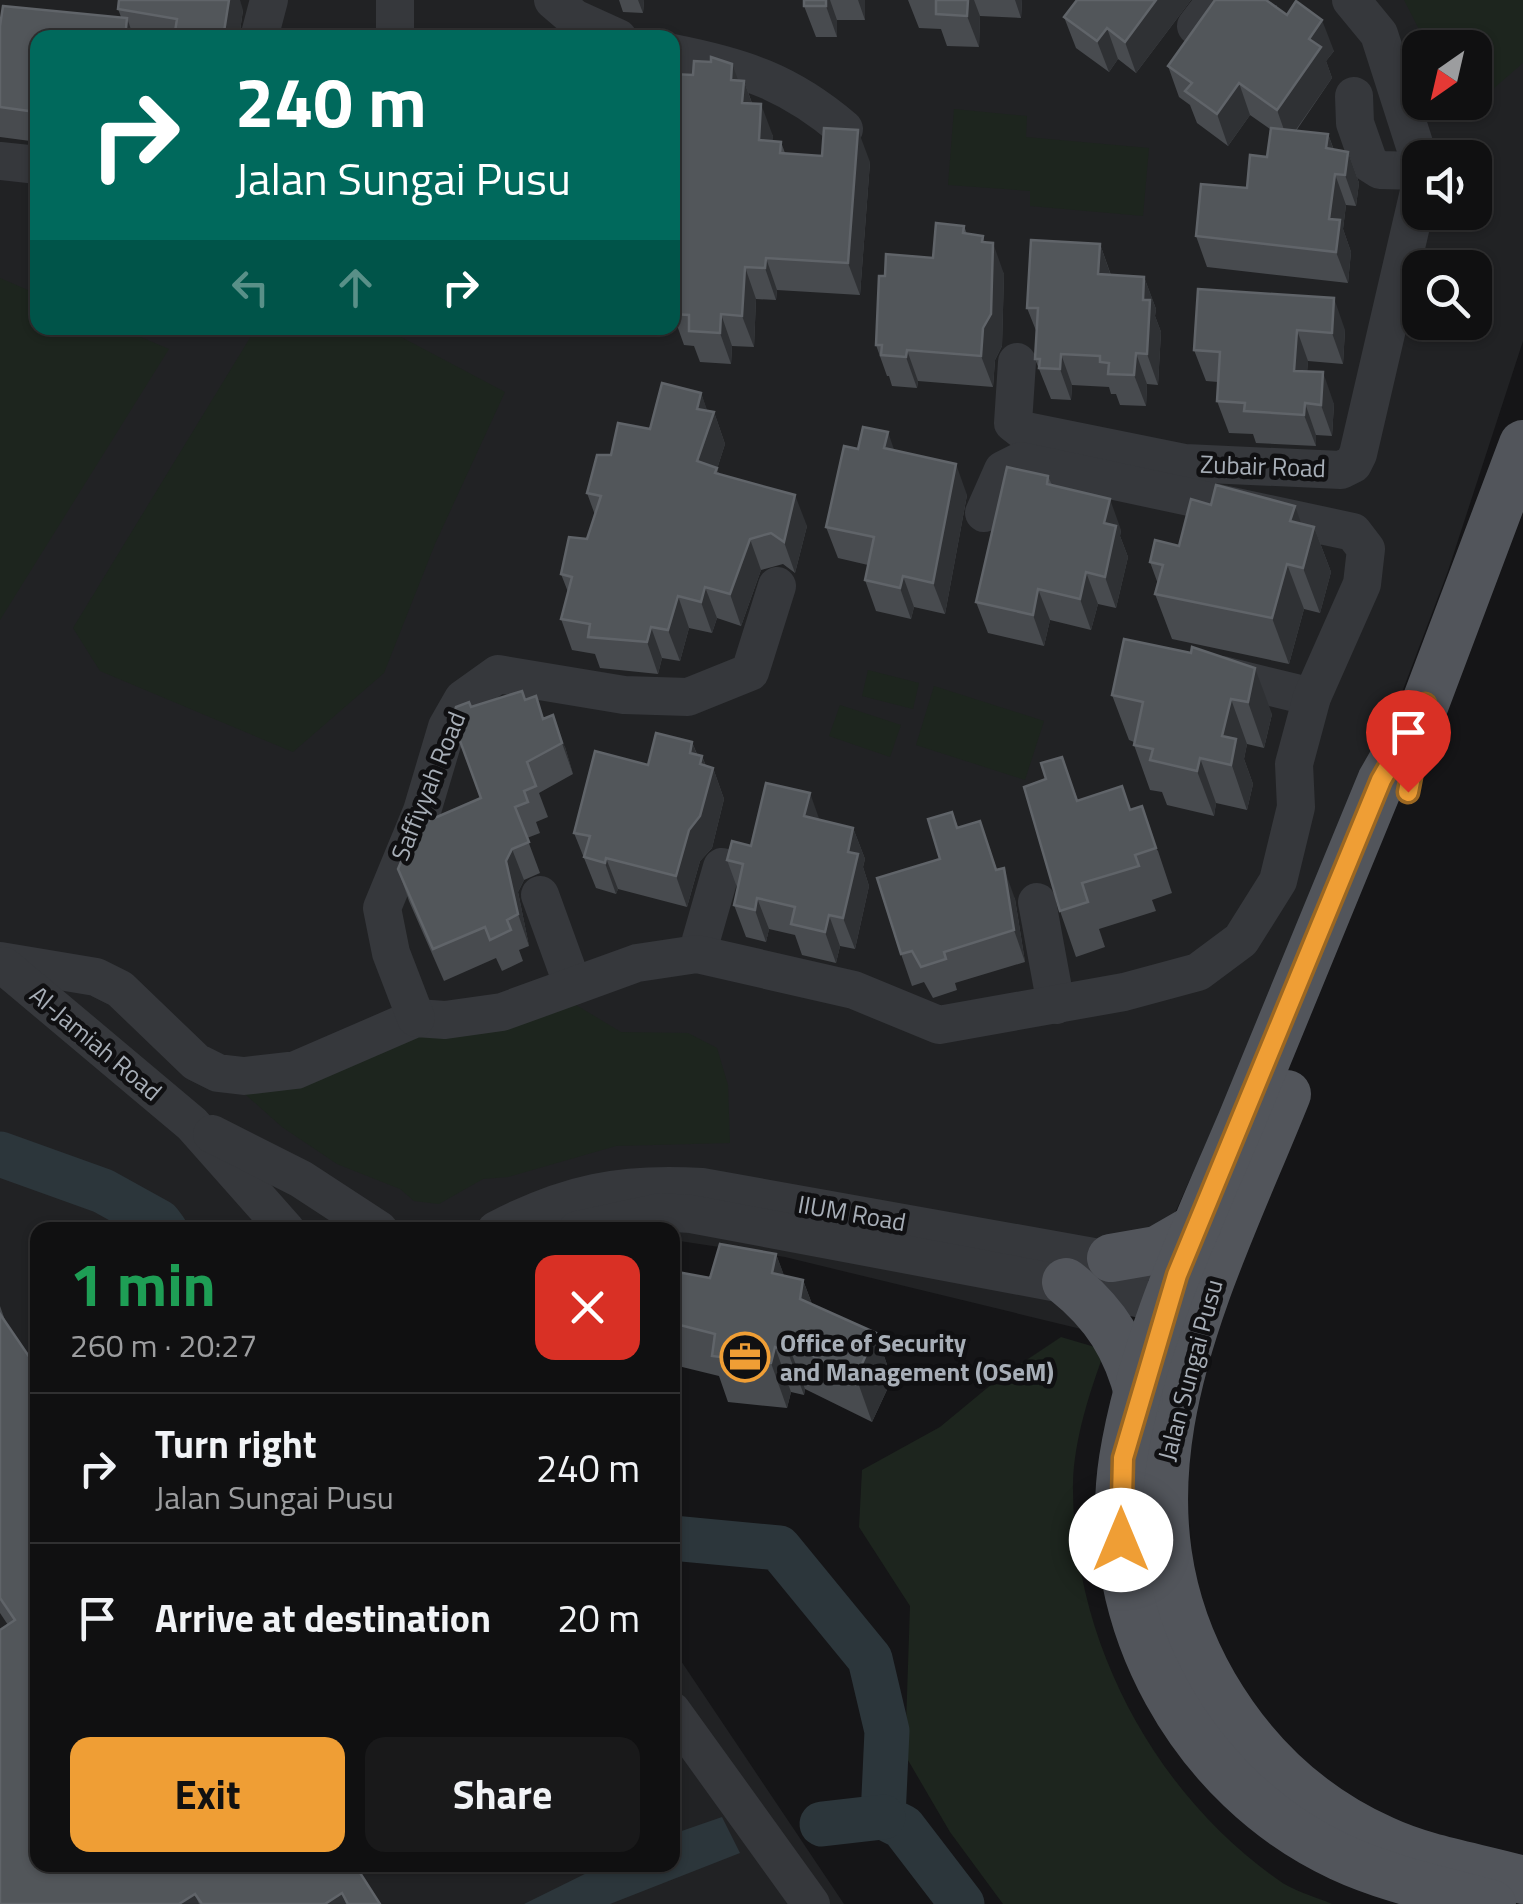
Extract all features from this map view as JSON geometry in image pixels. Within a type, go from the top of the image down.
[{"type":"main road","name":"Jalan Sungai Pusu","points":[[1189,1293],[1197,1227],[1381,780],[1425,704],[1523,444]]},
{"type":"main road","name":"Jalan Sungai Pusu","points":[[1425,704],[1408,792],[1189,1293],[1156,1402],[1123,1458],[1120,1501],[1126,1582],[1148,1652],[1178,1716],[1225,1772],[1300,1835],[1373,1870],[1512,1888]]},
{"type":"main road","points":[[1110,1258],[1156,1250],[1197,1227]]},
{"type":"main road","points":[[1066,1282],[1106,1320],[1132,1370],[1156,1402]]},
{"type":"street","points":[[262,30],[268,0]]},
{"type":"street","points":[[394,0],[395,30]]},
{"type":"street","points":[[553,0],[574,18],[600,30]]},
{"type":"street","points":[[1351,0],[1380,34],[1413,140]]},
{"type":"street","points":[[680,55],[741,67],[807,98],[844,129]]},
{"type":"street","points":[[1354,96],[1354,124],[1368,163],[1380,170],[1402,171]]},
{"type":"street","points":[[0,161],[30,164]]},
{"type":"street","name":"Zubair Road","points":[[1017,362],[1013,422],[1022,430],[1185,463],[1341,470],[1353,464],[1358,454],[1410,230]]},
{"type":"street","points":[[0,962],[96,977],[120,989],[176,1047],[218,1073],[244,1076],[296,1070],[416,1018],[445,1020],[502,1012],[637,964],[697,954],[854,990],[939,1025],[1056,1005],[1198,972],[1242,940],[1278,881],[1296,806],[1294,764],[1312,696],[1362,584],[1366,549],[1353,532],[1021,461],[1003,470],[984,513]]},
{"type":"street","name":"Saffiyyah Road","points":[[416,1018],[391,953],[382,908],[422,810],[447,728],[463,698],[498,674],[624,695],[688,698],[750,672],[778,586]]},
{"type":"street","points":[[1222,675],[1312,696]]},
{"type":"street","points":[[697,954],[722,868]]},
{"type":"street","points":[[540,895],[573,986]]},
{"type":"street","points":[[1036,902],[1056,1005]]},
{"type":"street","name":"Al-Jamiah Road","points":[[0,962],[192,1124],[279,1222]]},
{"type":"street","points":[[62,1012],[68,991],[96,977]]},
{"type":"street","name":"Al-Jamiah Road","points":[[192,1124],[302,1179],[367,1222]]},
{"type":"street","name":"IIUM Road","points":[[511,1222],[548,1202],[631,1186],[702,1187],[1066,1282],[1189,1293]]},
{"type":"street","name":"IIUM Road","points":[[614,1222],[660,1212],[836,1225],[1110,1258],[1189,1293]]},
{"type":"street","points":[[680,1722],[812,1904]]},
{"type":"shaded area","points":[[0,0],[1523,0],[1523,341],[1448,571],[1376,761],[1175,1213],[1106,1335],[785,1257],[680,1241],[680,1222],[30,1222],[30,1872],[680,1872],[680,1659],[844,1904],[0,1904]]},
{"type":"shaded area","points":[[1404,0],[1523,0],[1523,63],[1492,90],[1492,30],[1419,30]]},
{"type":"shaded area","points":[[954,109],[1027,116],[1026,137],[1149,148],[1143,216],[1030,206],[1030,191],[948,185]]},
{"type":"shaded area","points":[[0,278],[30,291],[30,335],[136,335],[169,349],[0,620]]},
{"type":"shaded area","points":[[252,335],[397,335],[505,392],[435,544],[384,673],[293,752],[100,671],[73,628]]},
{"type":"shaded area","points":[[868,670],[919,683],[913,709],[862,696]]},
{"type":"shaded area","points":[[934,686],[1044,721],[1025,780],[916,745]]},
{"type":"shaded area","points":[[840,705],[901,725],[890,757],[829,736]]},
{"type":"shaded area","points":[[566,999],[621,1032],[688,1033],[717,1048],[728,1085],[730,1143],[616,1146],[508,1177],[483,1179],[439,1204],[414,1201],[400,1189],[337,1164],[282,1127],[237,1087],[417,1028]]},
{"type":"shaded area","points":[[1061,1337],[1105,1350],[1076,1449],[1076,1540],[1086,1597],[1127,1705],[1192,1802],[1232,1843],[1283,1883],[1332,1904],[1003,1904],[950,1832],[905,1755],[910,1606],[859,1527],[862,1470],[940,1427],[998,1379]]},
{"type":"shaded area","points":[[722,1817],[740,1853],[610,1904],[524,1904],[589,1872],[680,1872],[680,1832]]},
{"type":"building","points":[[119,0],[229,0],[224,30],[175,30],[177,19],[118,9]]},
{"type":"building","points":[[804,0],[826,0],[826,6],[804,6]]},
{"type":"building","points":[[936,0],[968,0],[967,16],[936,14]]},
{"type":"building","points":[[1077,0],[1156,0],[1125,42],[1107,28],[1097,41],[1064,17]]},
{"type":"building","points":[[1215,0],[1266,0],[1287,15],[1296,1],[1322,20],[1309,39],[1321,47],[1277,110],[1239,83],[1217,114],[1185,91],[1192,83],[1168,66]]},
{"type":"building","points":[[3,6],[127,18],[126,30],[30,30],[29,111],[0,107]]},
{"type":"building","points":[[711,57],[732,64],[731,80],[744,81],[742,103],[761,104],[759,140],[781,142],[780,153],[822,156],[824,128],[858,130],[848,263],[766,258],[765,268],[745,267],[742,316],[721,314],[720,333],[689,331],[689,315],[680,314],[680,74],[693,75],[694,61],[711,62]]},
{"type":"building","points":[[1271,128],[1328,134],[1326,148],[1348,152],[1345,175],[1335,174],[1329,219],[1340,220],[1336,252],[1196,236],[1201,184],[1247,188],[1250,155],[1267,157]]},
{"type":"building","points":[[936,223],[964,226],[963,233],[983,236],[982,242],[993,243],[991,314],[983,328],[981,356],[907,350],[906,357],[881,355],[882,345],[876,345],[879,276],[885,276],[886,254],[933,258]]},
{"type":"building","points":[[1031,240],[1100,244],[1098,274],[1144,277],[1143,300],[1150,300],[1147,354],[1136,353],[1134,375],[1108,374],[1109,363],[1100,362],[1100,356],[1061,354],[1060,369],[1039,368],[1040,359],[1035,359],[1038,308],[1027,308]]},
{"type":"building","points":[[1198,289],[1334,298],[1332,333],[1297,330],[1294,371],[1323,372],[1321,405],[1305,403],[1304,415],[1244,411],[1245,403],[1217,401],[1220,352],[1194,350]]},
{"type":"building","points":[[662,383],[701,393],[697,409],[714,412],[697,461],[717,468],[715,473],[795,495],[784,542],[771,533],[750,539],[730,594],[705,587],[701,602],[678,596],[668,630],[651,627],[647,642],[588,637],[590,624],[561,619],[572,577],[561,574],[569,537],[587,539],[601,496],[587,493],[597,455],[611,455],[618,423],[650,429]]},
{"type":"building","points":[[863,427],[888,432],[884,448],[956,464],[933,583],[903,576],[900,588],[865,580],[874,537],[826,527],[844,446],[858,449]]},
{"type":"building","points":[[1007,467],[1048,476],[1047,484],[1110,499],[1104,523],[1116,526],[1105,577],[1086,572],[1080,599],[1038,589],[1033,615],[976,602]]},
{"type":"building","points":[[1216,485],[1295,506],[1290,521],[1314,527],[1303,568],[1287,564],[1272,618],[1155,594],[1163,565],[1150,562],[1155,540],[1179,546],[1191,499],[1211,505]]},
{"type":"building","points":[[1124,639],[1191,653],[1192,647],[1255,668],[1248,702],[1231,699],[1222,736],[1236,739],[1231,765],[1200,758],[1197,771],[1150,760],[1153,749],[1134,745],[1143,702],[1112,695]]},
{"type":"building","points":[[522,691],[525,700],[536,696],[543,719],[553,715],[562,743],[527,762],[536,786],[524,791],[528,802],[515,807],[529,842],[512,849],[506,861],[518,914],[507,920],[511,930],[490,940],[485,927],[433,949],[398,869],[416,826],[481,798],[452,719],[456,707],[469,702],[471,707]]},
{"type":"building","points":[[656,733],[692,742],[690,753],[702,756],[700,764],[713,768],[700,816],[689,830],[676,876],[606,858],[605,863],[584,857],[590,836],[574,833],[595,751],[648,765]]},
{"type":"building","points":[[1062,757],[1077,801],[1122,786],[1130,810],[1142,806],[1156,848],[1135,855],[1139,866],[1082,883],[1088,902],[1060,911],[1024,787],[1046,779],[1041,763]]},
{"type":"building","points":[[766,783],[810,793],[804,816],[853,828],[848,852],[858,854],[843,918],[829,915],[825,932],[791,924],[795,907],[757,898],[755,910],[734,905],[743,864],[727,860],[732,841],[751,846]]},
{"type":"building","points":[[952,812],[957,828],[980,821],[996,870],[1004,868],[1014,930],[944,952],[946,959],[921,967],[912,951],[901,954],[877,878],[940,859],[928,819]]},
{"type":"building","points":[[720,1244],[776,1254],[772,1273],[803,1280],[800,1299],[876,1333],[856,1377],[788,1344],[787,1350],[775,1347],[771,1363],[712,1356],[715,1334],[680,1325],[680,1272],[710,1278]]},
{"type":"building","points":[[0,1314],[30,1358],[30,1872],[359,1872],[380,1904],[348,1904],[342,1893],[325,1904],[202,1904],[195,1894],[179,1904],[0,1904],[0,1630],[15,1620],[0,1598]]},
{"type":"waterway","points":[[0,1154],[103,1191],[159,1222]]},
{"type":"waterway","points":[[680,1539],[779,1548],[870,1659],[887,1731],[883,1817],[903,1827],[962,1904]]},
{"type":"waterway","points":[[822,1824],[883,1817]]},
{"type":"place","name":"Office of Security and Management (OSeM)","points":[[745,1357]]},
{"type":"route","points":[[1121,1540],[1123,1458],[1177,1275],[1381,780],[1425,704],[1408,792]]}]
